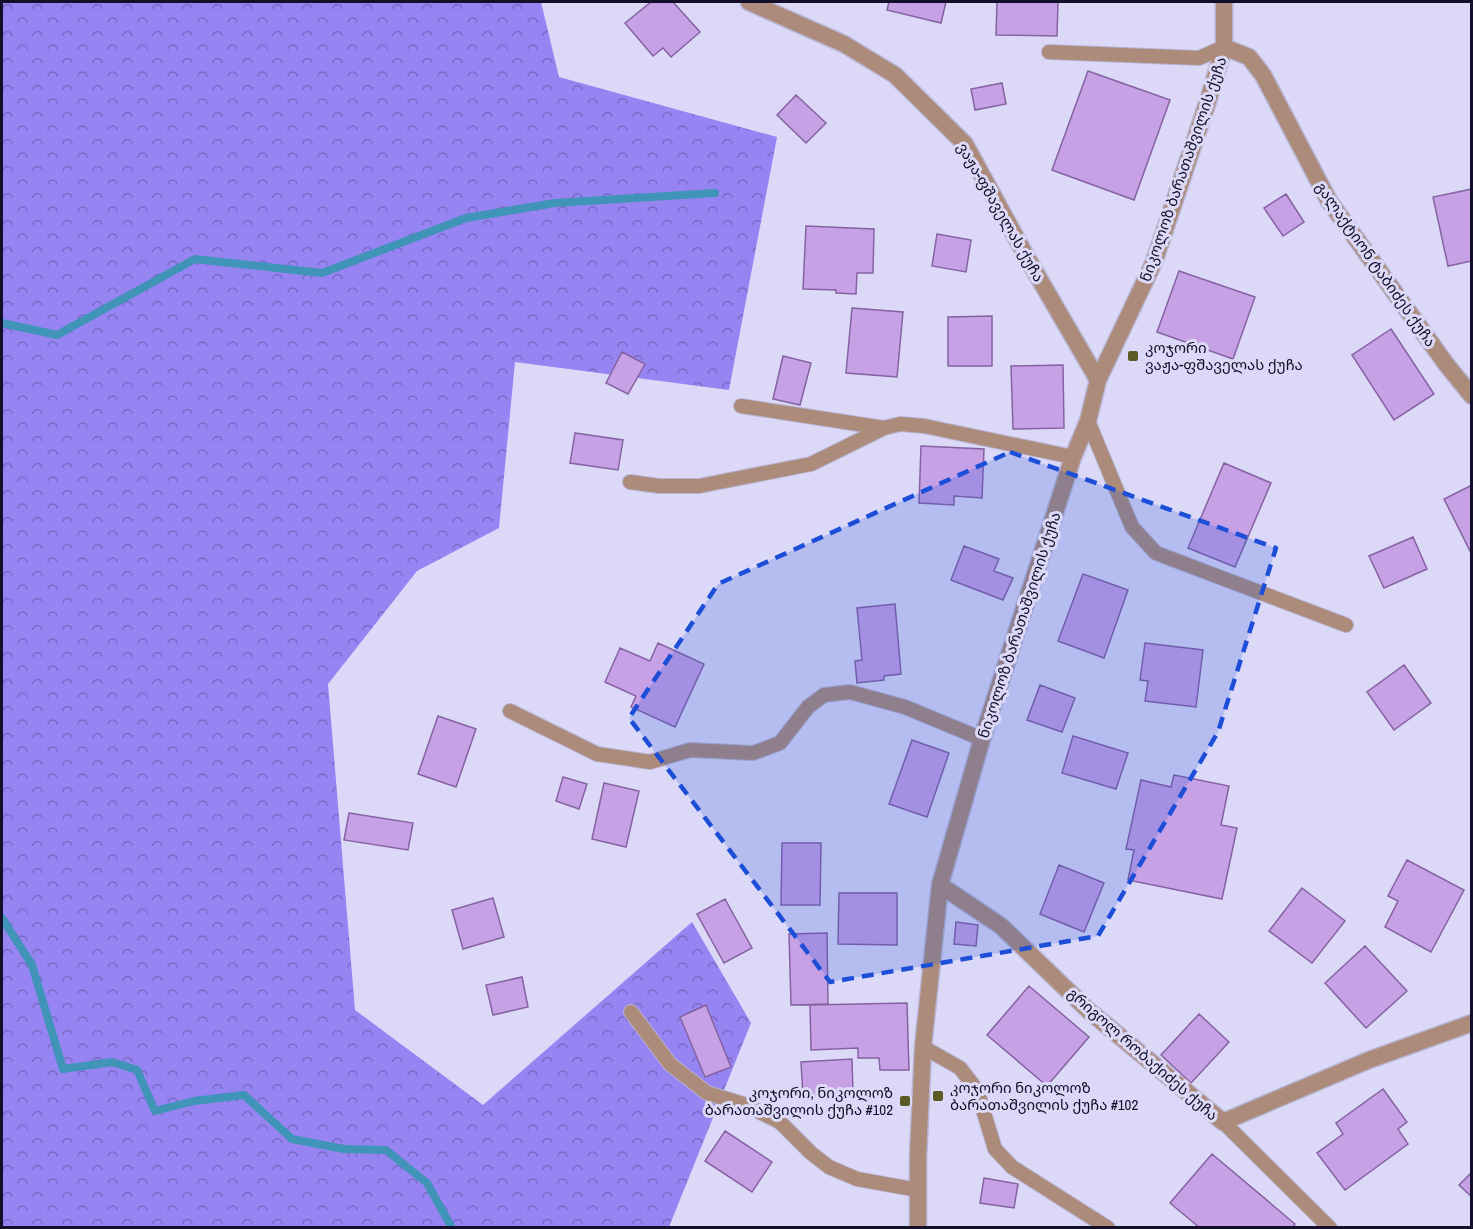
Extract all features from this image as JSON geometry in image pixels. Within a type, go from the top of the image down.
[{"type":"street","name":"ვაჟა-ფშაველას ქუჩა","points":[[749,2],[844,44],[895,75],[965,144],[1026,256],[1098,380]]},
{"type":"street","name":"ნიკოლოზ ბარათაშვილის ქუჩა","points":[[918,1227],[923,1047],[940,885],[982,739],[1073,457],[1088,421],[1098,380],[1154,262],[1224,47],[1224,2]]},
{"type":"street","name":"გალაქტიონ ტაბიძეს ქუჩა","points":[[1224,47],[1249,57],[1263,75],[1329,201],[1446,364],[1472,396]]},
{"type":"street","name":"გრიგოლ რობაქიძეს ქუჩა","points":[[940,885],[1001,926],[1088,1010],[1223,1122],[1369,1060],[1472,1023]]},
{"type":"lane","points":[[1049,52],[1198,58],[1224,47]]},
{"type":"lane","points":[[741,406],[884,428]]},
{"type":"lane","points":[[1088,421],[1132,527],[1156,553],[1346,625]]},
{"type":"lane","points":[[630,482],[659,486],[699,486],[811,464],[884,428],[900,424],[924,426],[1073,457]]},
{"type":"lane","points":[[510,711],[597,754],[650,762],[690,750],[753,753],[780,743],[808,707],[824,695],[850,692],[905,706],[982,739]]},
{"type":"lane","points":[[631,1012],[670,1064],[707,1093],[743,1104],[780,1122],[811,1153],[829,1167],[857,1179],[918,1190]]},
{"type":"lane","points":[[923,1047],[960,1068],[977,1090],[995,1149],[1012,1167],[1108,1227]]},
{"type":"lane","points":[[1223,1122],[1330,1227]]},
{"type":"highlighted area","points":[[1010,452],[1276,548],[1218,732],[1098,936],[830,982],[629,718],[718,584]]},
{"type":"green space","points":[[2,2],[541,2],[559,77],[777,137],[729,390],[515,362],[499,528],[417,571],[328,684],[355,1010],[483,1105],[692,922],[751,1023],[669,1227],[2,1228]]},
{"type":"building","points":[[651,2],[673,2],[700,32],[671,57],[663,48],[653,56],[625,23]]},
{"type":"building","points":[[889,2],[946,2],[941,23],[887,10]]},
{"type":"building","points":[[997,2],[1058,2],[1057,36],[996,35]]},
{"type":"building","points":[[1088,71],[1170,100],[1134,200],[1052,170]]},
{"type":"building","points":[[1002,83],[1006,104],[975,110],[971,89]]},
{"type":"building","points":[[796,95],[826,123],[806,143],[777,115]]},
{"type":"building","points":[[1472,189],[1472,261],[1448,266],[1433,197]]},
{"type":"building","points":[[1286,194],[1304,222],[1283,236],[1264,208]]},
{"type":"building","points":[[806,226],[874,229],[873,273],[857,273],[856,294],[836,293],[836,290],[803,289]]},
{"type":"building","points":[[937,234],[971,240],[966,272],[932,266]]},
{"type":"building","points":[[1179,271],[1255,297],[1233,359],[1157,332]]},
{"type":"building","points":[[852,308],[903,312],[897,377],[846,373]]},
{"type":"building","points":[[992,316],[992,366],[948,366],[948,317]]},
{"type":"building","points":[[1391,329],[1434,394],[1394,420],[1352,355]]},
{"type":"building","points":[[622,352],[645,364],[628,394],[606,383]]},
{"type":"building","points":[[783,356],[811,363],[800,405],[773,399]]},
{"type":"building","points":[[1063,365],[1064,428],[1013,429],[1011,366]]},
{"type":"building","points":[[575,433],[623,440],[618,470],[570,463]]},
{"type":"building","points":[[921,446],[984,449],[982,498],[954,496],[954,505],[919,503]]},
{"type":"building","points":[[1224,463],[1271,483],[1235,567],[1188,548]]},
{"type":"building","points":[[1472,485],[1472,553],[1471,553],[1444,499]]},
{"type":"building","points":[[1413,537],[1427,569],[1384,588],[1369,556]]},
{"type":"building","points":[[964,546],[999,559],[994,571],[1013,578],[1003,600],[951,580]]},
{"type":"building","points":[[1083,574],[1128,590],[1104,658],[1058,641]]},
{"type":"building","points":[[895,604],[901,674],[884,676],[884,680],[857,683],[855,661],[862,660],[857,608]]},
{"type":"building","points":[[658,643],[704,664],[675,727],[631,707],[636,696],[605,682],[620,648],[650,661]]},
{"type":"building","points":[[1145,643],[1203,650],[1196,707],[1145,701],[1148,681],[1140,680]]},
{"type":"building","points":[[1404,665],[1431,703],[1394,730],[1367,692]]},
{"type":"building","points":[[1040,685],[1075,698],[1062,732],[1027,720]]},
{"type":"building","points":[[438,716],[476,729],[456,787],[418,774]]},
{"type":"building","points":[[1073,736],[1128,753],[1116,789],[1062,773]]},
{"type":"building","points":[[912,740],[949,753],[927,817],[889,804]]},
{"type":"building","points":[[1174,775],[1229,786],[1221,825],[1237,828],[1222,899],[1128,880],[1134,850],[1126,849],[1141,780],[1171,787]]},
{"type":"building","points":[[563,777],[587,784],[579,809],[556,801]]},
{"type":"building","points":[[604,783],[639,791],[626,847],[592,839]]},
{"type":"building","points":[[349,813],[413,823],[408,850],[344,840]]},
{"type":"building","points":[[782,843],[821,843],[820,905],[781,905]]},
{"type":"building","points":[[1407,860],[1464,890],[1431,952],[1385,927],[1398,901],[1388,896]]},
{"type":"building","points":[[1059,865],[1104,883],[1084,932],[1040,914]]},
{"type":"building","points":[[1302,888],[1345,921],[1312,963],[1269,931]]},
{"type":"building","points":[[839,893],[897,893],[897,945],[838,944]]},
{"type":"building","points":[[493,898],[504,937],[463,949],[452,910]]},
{"type":"building","points":[[725,899],[752,948],[724,963],[697,914]]},
{"type":"building","points":[[956,922],[978,925],[976,946],[954,944]]},
{"type":"building","points":[[827,933],[828,1004],[791,1005],[789,934]]},
{"type":"building","points":[[1365,946],[1407,991],[1366,1028],[1325,983]]},
{"type":"building","points":[[522,977],[528,1007],[493,1015],[486,985]]},
{"type":"building","points":[[1029,986],[1089,1037],[1047,1086],[987,1035]]},
{"type":"building","points":[[907,1003],[909,1070],[880,1070],[879,1058],[858,1058],[858,1048],[811,1050],[810,1005]]},
{"type":"building","points":[[706,1005],[731,1067],[705,1077],[680,1017]]},
{"type":"building","points":[[1199,1014],[1229,1042],[1191,1083],[1161,1055]]},
{"type":"building","points":[[852,1059],[853,1093],[803,1096],[801,1062]]},
{"type":"building","points":[[1383,1089],[1407,1122],[1398,1129],[1408,1144],[1345,1190],[1317,1153],[1343,1134],[1336,1123]]},
{"type":"building","points":[[725,1131],[772,1162],[752,1192],[705,1161]]},
{"type":"building","points":[[1212,1154],[1295,1224],[1292,1228],[1200,1228],[1170,1203]]},
{"type":"building","points":[[1472,1172],[1472,1197],[1459,1185]]},
{"type":"building","points":[[984,1178],[1018,1184],[1014,1208],[980,1203]]},
{"type":"waterway","points":[[2,323],[57,335],[195,259],[322,273],[466,218],[555,203],[715,193]]},
{"type":"waterway","points":[[2,918],[32,965],[63,1069],[112,1062],[137,1070],[155,1111],[194,1101],[244,1095],[292,1139],[344,1149],[386,1150],[427,1183],[452,1228]]},
{"type":"place","name":"კოჯორი ვაჟა-ფშაველას ქუჩა","points":[[1133,356]]},
{"type":"place","name":"კოჯორი ნიკოლოზ ბარათაშვილის ქუჩა #102","points":[[938,1096]]},
{"type":"place","name":"კოჯორი, ნიკოლოზ ბარათაშვილის ქუჩა #102","points":[[905,1101]]}]
